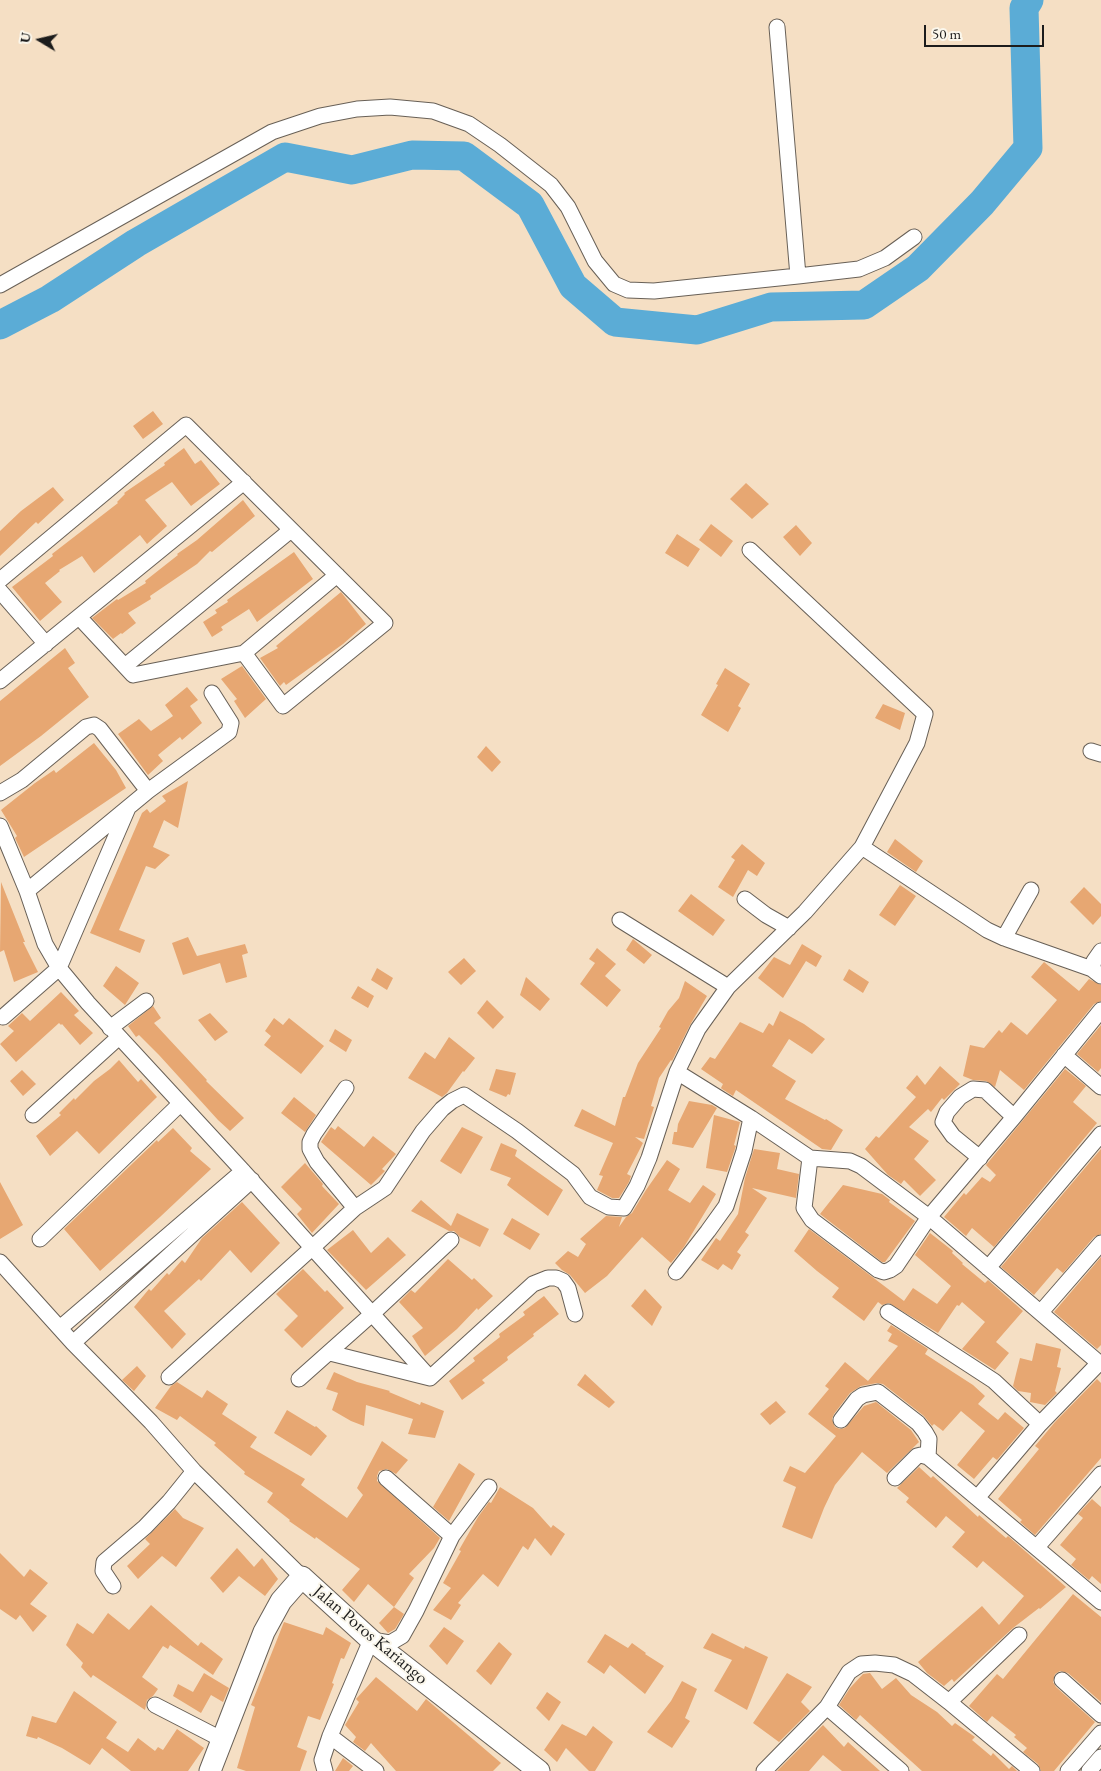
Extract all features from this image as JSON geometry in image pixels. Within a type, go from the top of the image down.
[{"type":"main road","name":"Jalan Poros Kariango","points":[[210,1771],[264,1632],[281,1600],[302,1577],[371,1640],[539,1771]]},
{"type":"street","points":[[777,28],[798,276]]},
{"type":"street","points":[[0,285],[272,132],[320,116],[357,109],[390,107],[433,112],[469,124],[500,145],[551,186],[568,207],[595,261],[614,284],[628,290],[654,291],[858,269],[885,258],[914,237]]},
{"type":"street","points":[[0,580],[186,425],[385,623],[284,706],[244,653]]},
{"type":"street","points":[[0,681],[244,482]]},
{"type":"street","points":[[125,666],[292,530]]},
{"type":"street","points":[[169,1377],[355,1208],[385,1188],[424,1130],[442,1109],[464,1095],[517,1131],[573,1174],[590,1197],[609,1207],[624,1208],[637,1186],[649,1158],[677,1072],[698,1029],[728,987],[789,928],[862,847],[917,742],[925,714],[750,550]]},
{"type":"street","points":[[79,617],[133,675],[244,653],[337,575]]},
{"type":"street","points":[[0,591],[46,644]]},
{"type":"street","points":[[27,891],[148,791],[229,732],[231,723],[212,693]]},
{"type":"street","points":[[0,793],[22,780],[86,727],[94,725],[100,729],[148,791]]},
{"type":"street","points":[[3,1017],[59,968],[130,806]]},
{"type":"street","points":[[0,826],[27,891],[46,944],[59,968],[114,1033],[248,1176],[430,1378]]},
{"type":"street","points":[[862,847],[970,920],[1004,938],[1096,972]]},
{"type":"street","points":[[1004,938],[1032,890]]},
{"type":"street","points":[[745,899],[766,915],[789,928]]},
{"type":"street","points":[[620,920],[728,987]]},
{"type":"street","points":[[1096,972],[1094,961],[1101,951]]},
{"type":"street","points":[[33,1115],[146,1001]]},
{"type":"street","points":[[810,1158],[804,1208],[812,1220],[878,1270],[884,1272],[896,1266],[929,1217],[980,1158],[1101,1010]]},
{"type":"street","points":[[1064,1055],[1101,1087]]},
{"type":"street","points":[[677,1072],[751,1118],[810,1158],[850,1161],[861,1166],[929,1217],[1100,1362],[1040,1424],[976,1498]]},
{"type":"street","points":[[346,1088],[314,1134],[310,1142],[310,1148],[317,1162],[355,1208]]},
{"type":"street","points":[[980,1158],[954,1136],[943,1122],[947,1112],[960,1097],[973,1089],[985,1090],[1014,1117]]},
{"type":"street","points":[[40,1239],[180,1104]]},
{"type":"street","points":[[676,1272],[726,1206],[744,1151],[751,1118]]},
{"type":"street","points":[[988,1268],[1101,1134]]},
{"type":"street","points":[[60,1328],[248,1176]]},
{"type":"street","points":[[73,1343],[248,1176]]},
{"type":"street","points":[[299,1379],[330,1353],[451,1240]]},
{"type":"street","points":[[1041,1312],[1101,1243]]},
{"type":"street","points":[[0,1262],[73,1343],[151,1422],[194,1471],[302,1577]]},
{"type":"street","points":[[430,1378],[533,1284],[548,1278],[556,1278],[563,1281],[568,1288],[575,1314]]},
{"type":"street","points":[[888,1312],[994,1381],[1040,1424]]},
{"type":"street","points":[[330,1353],[430,1378]]},
{"type":"street","points":[[841,1420],[857,1399],[863,1395],[878,1392],[918,1423],[925,1432],[928,1439],[928,1457]]},
{"type":"street","points":[[895,1478],[917,1456],[928,1457],[1101,1602]]},
{"type":"street","points":[[113,1586],[102,1571],[104,1562],[169,1502],[194,1471]]},
{"type":"street","points":[[1037,1547],[1101,1474]]},
{"type":"street","points":[[386,1478],[452,1536]]},
{"type":"street","points":[[325,1771],[322,1760],[330,1736],[371,1640],[390,1643],[402,1636],[416,1612],[452,1536],[489,1487]]},
{"type":"street","points":[[949,1702],[1019,1635]]},
{"type":"street","points":[[764,1771],[827,1708],[849,1672],[861,1664],[875,1663],[894,1665],[913,1674],[1032,1771]]},
{"type":"street","points":[[1062,1680],[1101,1716]]},
{"type":"street","points":[[155,1705],[223,1740]]},
{"type":"street","points":[[827,1708],[901,1771]]},
{"type":"street","points":[[1068,1771],[1101,1733]]},
{"type":"street","points":[[330,1736],[376,1771]]},
{"type":"street","points":[[1089,1771],[1101,1757]]},
{"type":"building","points":[[153,411],[163,424],[143,439],[133,426]]},
{"type":"building","points":[[184,448],[195,464],[201,460],[220,484],[191,506],[172,482],[145,500],[167,526],[147,544],[140,535],[94,573],[82,556],[59,570],[45,583],[62,602],[40,621],[12,587],[118,503],[124,493],[165,465],[164,463]]},
{"type":"building","points":[[746,483],[769,504],[752,519],[730,499]]},
{"type":"building","points":[[53,487],[64,500],[38,524],[36,522],[0,556],[0,531],[21,511]]},
{"type":"building","points":[[243,500],[255,516],[212,552],[210,551],[197,564],[150,596],[151,599],[128,613],[136,623],[122,634],[113,639],[92,618],[117,599],[146,583],[145,581],[197,540]]},
{"type":"building","points":[[711,524],[733,541],[721,557],[699,540]]},
{"type":"building","points":[[796,525],[812,543],[800,556],[783,537]]},
{"type":"building","points":[[677,534],[700,549],[688,567],[665,553]]},
{"type":"building","points":[[294,552],[313,579],[257,622],[249,609],[221,627],[223,630],[212,637],[203,622],[217,613],[215,610],[228,602],[227,600]]},
{"type":"building","points":[[341,592],[366,624],[343,644],[286,685],[284,682],[280,686],[260,658],[278,648],[276,646]]},
{"type":"building","points":[[65,648],[75,663],[68,668],[89,697],[0,766],[0,701]]},
{"type":"building","points":[[242,666],[266,699],[245,718],[234,701],[237,699],[221,679]]},
{"type":"building","points":[[725,668],[750,684],[738,706],[741,708],[728,732],[701,715]]},
{"type":"building","points":[[187,687],[198,700],[190,706],[202,723],[182,740],[180,737],[158,755],[163,761],[148,775],[118,734],[139,719],[151,731],[173,716],[165,705]]},
{"type":"building","points":[[883,704],[905,713],[900,730],[875,718]]},
{"type":"building","points":[[94,743],[116,770],[126,788],[24,857],[15,838],[17,836],[1,810],[54,770],[56,773]]},
{"type":"building","points":[[486,746],[501,762],[492,772],[477,757]]},
{"type":"building","points":[[188,781],[178,828],[164,820],[153,847],[170,855],[155,869],[146,866],[119,930],[145,940],[140,953],[90,933],[142,813],[147,809],[150,813],[166,801],[162,796]]},
{"type":"building","points":[[895,839],[923,861],[916,872],[887,852]]},
{"type":"building","points":[[742,844],[765,863],[757,876],[748,870],[733,897],[718,887],[735,860],[731,857]]},
{"type":"building","points":[[1,882],[25,942],[23,942],[38,972],[14,982],[4,950],[0,952]]},
{"type":"building","points":[[900,885],[916,896],[895,926],[879,915]]},
{"type":"building","points":[[1084,887],[1101,904],[1101,916],[1093,925],[1070,902]]},
{"type":"building","points":[[691,894],[725,920],[713,936],[678,911]]},
{"type":"building","points":[[188,937],[197,956],[245,944],[248,953],[242,955],[247,977],[226,983],[220,963],[183,975],[172,943]]},
{"type":"building","points":[[633,939],[652,955],[644,964],[626,950]]},
{"type":"building","points":[[802,944],[822,956],[816,967],[806,961],[783,998],[758,978],[774,957],[790,965]]},
{"type":"building","points":[[597,948],[616,964],[605,976],[621,990],[607,1007],[580,984],[595,963],[589,959]]},
{"type":"building","points":[[464,958],[476,971],[461,985],[448,972]]},
{"type":"building","points":[[1044,962],[1079,991],[1089,979],[1101,985],[1101,1001],[1094,1004],[1024,1090],[1000,1070],[995,1087],[986,1081],[973,1080],[963,1076],[970,1045],[984,1048],[999,1030],[1002,1033],[1011,1022],[1027,1035],[1057,1000],[1031,977]]},
{"type":"building","points":[[116,966],[139,983],[125,1005],[103,986]]},
{"type":"building","points":[[377,968],[393,978],[387,990],[371,980]]},
{"type":"building","points":[[849,969],[869,982],[863,993],[843,980]]},
{"type":"building","points":[[526,977],[550,999],[540,1011],[520,995]]},
{"type":"building","points":[[685,981],[707,996],[672,1061],[659,1078],[651,1106],[654,1107],[644,1139],[635,1137],[643,1143],[627,1174],[631,1176],[629,1182],[619,1198],[612,1198],[597,1190],[603,1176],[599,1175],[613,1143],[574,1126],[582,1109],[615,1126],[623,1097],[625,1097],[638,1063],[661,1028],[659,1027],[668,1011],[679,998]]},
{"type":"building","points":[[358,986],[374,996],[368,1008],[351,998]]},
{"type":"building","points":[[61,992],[79,1011],[74,1015],[93,1033],[80,1045],[59,1023],[16,1062],[0,1044],[14,1031],[8,1026],[22,1013],[30,1021]]},
{"type":"building","points":[[487,1000],[504,1017],[493,1029],[477,1013]]},
{"type":"building","points":[[153,1006],[161,1018],[154,1023],[206,1081],[244,1118],[230,1131],[159,1055],[139,1035],[136,1037],[128,1026]]},
{"type":"building","points":[[780,1011],[804,1024],[825,1039],[812,1054],[789,1039],[772,1066],[796,1081],[785,1099],[826,1119],[843,1130],[831,1150],[822,1149],[736,1090],[733,1096],[721,1088],[723,1084],[701,1069],[710,1057],[715,1059],[740,1022],[763,1033],[769,1023],[773,1026]]},
{"type":"building","points":[[210,1013],[228,1032],[215,1041],[198,1020]]},
{"type":"building","points":[[274,1018],[283,1025],[289,1018],[324,1046],[301,1074],[264,1045],[271,1036],[265,1031]]},
{"type":"building","points":[[1101,1025],[1101,1068],[1098,1072],[1077,1054]]},
{"type":"building","points":[[335,1029],[352,1040],[346,1052],[329,1041]]},
{"type":"building","points":[[449,1037],[475,1058],[442,1097],[408,1078],[425,1052],[435,1059]]},
{"type":"building","points":[[119,1060],[138,1082],[141,1079],[157,1097],[99,1154],[77,1131],[50,1156],[36,1136],[61,1115],[59,1113],[74,1098],[75,1100]]},
{"type":"building","points":[[940,1066],[960,1084],[944,1100],[942,1098],[931,1112],[928,1109],[909,1127],[929,1141],[914,1159],[936,1180],[920,1196],[904,1180],[901,1184],[888,1175],[865,1149],[876,1136],[879,1138],[916,1097],[906,1088],[917,1075],[925,1085]]},
{"type":"building","points":[[496,1069],[516,1073],[510,1095],[508,1094],[506,1097],[489,1090]]},
{"type":"building","points":[[1065,1069],[1086,1086],[1073,1102],[1097,1123],[994,1247],[972,1228],[966,1236],[944,1217],[964,1193],[966,1195],[982,1177],[990,1182],[996,1175],[986,1165]]},
{"type":"building","points":[[22,1070],[36,1084],[23,1096],[10,1081]]},
{"type":"building","points":[[294,1097],[316,1115],[305,1132],[281,1113]]},
{"type":"building","points":[[689,1101],[712,1105],[717,1108],[693,1148],[672,1144],[674,1132],[677,1132],[678,1124]]},
{"type":"building","points":[[714,1115],[740,1122],[734,1145],[736,1146],[727,1172],[706,1168]]},
{"type":"building","points":[[338,1126],[364,1147],[373,1136],[396,1154],[382,1169],[385,1171],[371,1185],[321,1142],[331,1127],[335,1130]]},
{"type":"building","points":[[462,1127],[483,1137],[461,1174],[440,1161]]},
{"type":"building","points":[[173,1128],[192,1148],[190,1151],[211,1169],[100,1271],[64,1229],[157,1140],[158,1142]]},
{"type":"building","points":[[501,1143],[517,1150],[515,1156],[563,1190],[548,1216],[507,1185],[511,1178],[490,1170]]},
{"type":"building","points":[[754,1149],[780,1153],[777,1169],[799,1174],[796,1198],[752,1188],[767,1198],[745,1232],[749,1235],[737,1252],[741,1255],[732,1270],[723,1264],[718,1270],[701,1260],[716,1238],[720,1241],[738,1214],[745,1178]]},
{"type":"building","points":[[1101,1149],[1101,1234],[1094,1237],[1063,1273],[1057,1268],[1034,1295],[1001,1267]]},
{"type":"building","points":[[667,1160],[680,1169],[668,1190],[690,1203],[703,1185],[716,1194],[684,1247],[671,1263],[642,1237],[607,1276],[585,1293],[570,1275],[555,1263],[568,1251],[578,1257],[586,1244],[580,1239],[606,1216],[622,1217],[619,1227],[626,1217],[632,1213]]},
{"type":"building","points":[[305,1163],[323,1184],[322,1186],[339,1204],[312,1233],[297,1214],[302,1209],[281,1187]]},
{"type":"building","points":[[0,1182],[23,1225],[0,1239]]},
{"type":"building","points":[[843,1185],[882,1194],[890,1200],[889,1202],[915,1221],[885,1262],[882,1262],[820,1214]]},
{"type":"building","points":[[421,1200],[451,1226],[457,1213],[489,1229],[480,1247],[460,1237],[454,1231],[449,1231],[411,1211]]},
{"type":"building","points":[[242,1202],[280,1243],[251,1273],[230,1250],[201,1281],[199,1279],[164,1311],[186,1334],[172,1349],[134,1307],[149,1289],[151,1291],[182,1260],[185,1263],[202,1238]]},
{"type":"building","points":[[512,1218],[540,1234],[530,1250],[503,1234]]},
{"type":"building","points":[[809,1229],[904,1301],[913,1288],[937,1304],[951,1286],[915,1255],[930,1233],[953,1251],[952,1253],[962,1264],[985,1283],[988,1280],[1023,1311],[996,1342],[1009,1353],[995,1370],[962,1349],[985,1322],[962,1302],[959,1306],[957,1305],[938,1333],[889,1303],[882,1305],[878,1302],[864,1321],[832,1297],[839,1288],[794,1251]]},
{"type":"building","points":[[353,1230],[371,1253],[388,1237],[406,1255],[366,1290],[327,1250]]},
{"type":"building","points":[[1101,1257],[1101,1345],[1097,1349],[1054,1312]]},
{"type":"building","points":[[448,1259],[472,1280],[474,1278],[493,1296],[478,1310],[477,1308],[457,1329],[425,1356],[412,1336],[423,1328],[399,1302],[411,1290],[415,1293]]},
{"type":"building","points":[[303,1269],[325,1292],[327,1290],[344,1308],[302,1348],[284,1330],[298,1316],[276,1294]]},
{"type":"building","points":[[645,1289],[662,1307],[652,1326],[631,1306]]},
{"type":"building","points":[[544,1296],[559,1314],[507,1357],[508,1360],[482,1380],[485,1383],[462,1400],[449,1381],[475,1361],[473,1358],[500,1337],[499,1334],[525,1315],[523,1312]]},
{"type":"building","points":[[891,1325],[928,1349],[925,1354],[973,1385],[985,1396],[978,1404],[998,1420],[1005,1412],[1024,1428],[997,1460],[993,1457],[974,1479],[957,1465],[985,1431],[961,1411],[943,1431],[934,1424],[932,1426],[924,1416],[883,1384],[877,1383],[861,1386],[850,1393],[834,1414],[832,1419],[835,1427],[845,1428],[864,1406],[876,1402],[911,1430],[919,1442],[887,1473],[862,1452],[835,1485],[812,1539],[782,1527],[796,1487],[783,1481],[790,1466],[805,1473],[836,1436],[808,1414],[829,1389],[825,1386],[845,1362],[868,1381],[898,1346],[888,1341],[892,1334],[887,1331]]},
{"type":"building","points":[[1036,1343],[1061,1349],[1057,1367],[1061,1368],[1055,1391],[1057,1393],[1045,1405],[1030,1402],[1031,1393],[1018,1391],[1013,1386],[1020,1358],[1032,1361]]},
{"type":"building","points":[[137,1366],[146,1376],[134,1391],[122,1380]]},
{"type":"building","points":[[334,1372],[357,1382],[390,1391],[420,1405],[421,1402],[444,1411],[435,1438],[408,1434],[413,1419],[366,1405],[364,1426],[332,1410],[338,1393],[326,1389]]},
{"type":"building","points":[[585,1374],[615,1402],[609,1408],[577,1385]]},
{"type":"building","points":[[1097,1379],[1101,1383],[1101,1458],[1035,1535],[1020,1522],[1022,1520],[998,1499],[1039,1449],[1035,1446],[1055,1422]]},
{"type":"building","points":[[177,1382],[202,1398],[207,1390],[228,1404],[222,1414],[257,1437],[250,1447],[305,1479],[301,1485],[347,1518],[363,1495],[357,1488],[382,1441],[408,1460],[396,1474],[387,1469],[379,1471],[377,1481],[440,1538],[434,1548],[409,1574],[414,1578],[394,1607],[368,1584],[354,1602],[342,1590],[360,1569],[316,1537],[315,1539],[289,1521],[267,1502],[273,1493],[244,1474],[245,1472],[214,1445],[216,1443],[180,1416],[177,1420],[155,1408],[171,1386]]},
{"type":"building","points":[[776,1401],[786,1412],[770,1425],[760,1414]]},
{"type":"building","points":[[287,1410],[316,1426],[327,1436],[311,1456],[274,1433]]},
{"type":"building","points":[[459,1463],[475,1474],[449,1521],[433,1507]]},
{"type":"building","points":[[919,1467],[931,1478],[933,1476],[978,1517],[979,1515],[1006,1538],[1008,1536],[1066,1587],[1013,1628],[954,1682],[952,1679],[944,1686],[927,1673],[918,1662],[982,1606],[999,1625],[1024,1596],[983,1561],[977,1568],[952,1547],[965,1532],[946,1516],[936,1528],[906,1502],[909,1498],[897,1488]]},
{"type":"building","points":[[500,1487],[533,1508],[551,1528],[553,1525],[565,1534],[551,1556],[535,1538],[528,1550],[523,1546],[498,1587],[483,1574],[458,1603],[461,1605],[451,1620],[433,1610],[451,1588],[443,1583],[461,1551],[459,1550],[478,1517],[489,1502],[491,1503]]},
{"type":"building","points":[[1092,1499],[1101,1507],[1101,1584],[1092,1576],[1089,1580],[1071,1565],[1076,1559],[1060,1545],[1083,1518],[1078,1514]]},
{"type":"building","points":[[175,1509],[183,1518],[204,1528],[176,1567],[162,1556],[138,1579],[127,1566],[150,1544],[145,1539]]},
{"type":"building","points":[[237,1548],[254,1567],[262,1558],[278,1579],[265,1596],[239,1576],[223,1593],[210,1578]]},
{"type":"building","points":[[0,1553],[24,1577],[30,1569],[48,1583],[30,1604],[47,1616],[33,1632],[20,1615],[16,1620],[0,1609]]},
{"type":"building","points":[[1073,1594],[1101,1617],[1101,1702],[1068,1673],[1060,1671],[1055,1674],[1053,1682],[1056,1687],[1095,1722],[1054,1771],[1041,1771],[1038,1764],[1023,1752],[1027,1748],[1014,1737],[1016,1735],[992,1716],[987,1722],[969,1706],[997,1674],[1003,1679]]},
{"type":"building","points":[[151,1605],[198,1646],[201,1642],[223,1659],[213,1675],[170,1645],[168,1649],[163,1646],[142,1677],[158,1689],[147,1700],[145,1710],[93,1675],[91,1678],[81,1667],[83,1663],[66,1645],[77,1623],[93,1634],[108,1613],[129,1630]]},
{"type":"building","points":[[394,1607],[404,1614],[395,1629],[388,1633],[379,1623]]},
{"type":"building","points":[[284,1622],[323,1635],[326,1627],[351,1643],[344,1659],[341,1658],[332,1683],[334,1684],[320,1720],[308,1716],[297,1747],[307,1751],[300,1771],[246,1771],[237,1768],[255,1707],[251,1705]]},
{"type":"building","points":[[444,1627],[464,1641],[447,1665],[429,1646]]},
{"type":"building","points":[[712,1633],[744,1649],[745,1646],[768,1657],[747,1710],[714,1691],[732,1660],[703,1648]]},
{"type":"building","points":[[605,1634],[628,1648],[632,1643],[664,1666],[645,1694],[610,1665],[604,1674],[587,1662]]},
{"type":"building","points":[[499,1642],[512,1654],[491,1685],[476,1671]]},
{"type":"building","points":[[204,1673],[229,1688],[223,1702],[211,1695],[201,1713],[173,1696],[178,1684],[193,1692]]},
{"type":"building","points":[[787,1673],[812,1687],[801,1702],[810,1711],[779,1742],[753,1723]]},
{"type":"building","points":[[870,1673],[882,1689],[896,1678],[911,1695],[937,1712],[952,1726],[955,1723],[975,1737],[972,1740],[991,1756],[993,1753],[1009,1769],[1012,1766],[1017,1771],[922,1771],[860,1715],[856,1720],[839,1705],[850,1688],[863,1674]]},
{"type":"building","points":[[376,1677],[417,1711],[426,1699],[501,1763],[493,1771],[396,1771],[371,1743],[365,1751],[353,1742],[356,1737],[345,1725],[359,1702],[356,1699]]},
{"type":"building","points":[[682,1681],[697,1689],[685,1718],[690,1721],[672,1748],[647,1732],[671,1701]]},
{"type":"building","points":[[74,1691],[117,1722],[106,1738],[128,1752],[138,1738],[155,1751],[158,1747],[163,1750],[177,1729],[204,1748],[188,1771],[131,1771],[102,1748],[90,1765],[62,1748],[38,1737],[37,1739],[26,1736],[32,1716],[56,1723]]},
{"type":"building","points":[[547,1692],[561,1702],[549,1721],[536,1708]]},
{"type":"building","points":[[562,1724],[586,1736],[593,1726],[613,1742],[595,1771],[589,1771],[566,1748],[557,1762],[544,1750]]},
{"type":"building","points":[[823,1725],[844,1747],[848,1742],[880,1771],[842,1771],[823,1755],[809,1771],[777,1771]]},
{"type":"building","points":[[343,1758],[353,1766],[349,1771],[335,1771]]},
{"type":"waterway","points":[[0,325],[50,299],[136,243],[285,157],[352,170],[412,155],[464,156],[530,205],[573,286],[615,322],[697,330],[771,307],[864,305],[918,268],[982,203],[1028,148],[1024,8],[1029,0]]}]
